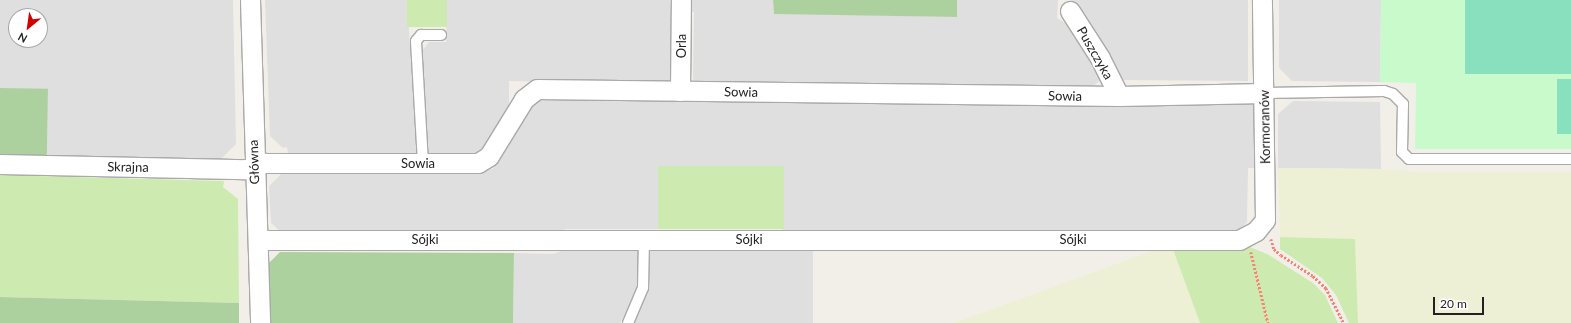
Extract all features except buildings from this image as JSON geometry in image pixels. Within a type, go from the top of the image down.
[{"type":"street","name":"Główna","points":[[250,0],[260,323]]},
{"type":"street","name":"Orla","points":[[680,91],[681,0]]},
{"type":"street","name":"Kormoranów","points":[[1262,0],[1265,93],[1265,220]]},
{"type":"street","name":"Puszczyka","points":[[1070,11],[1100,58],[1119,96]]},
{"type":"street","name":"Sowia","points":[[254,165],[478,163],[489,156],[524,98],[536,89],[1119,96],[1265,93]]},
{"type":"street","name":"Skrajna","points":[[0,164],[246,169],[254,165]]},
{"type":"street","points":[[1243,238],[1256,231],[1265,220]]},
{"type":"street","name":"Sójki","points":[[258,240],[1243,238]]},
{"type":"lane","points":[[423,163],[416,41],[421,35],[441,34]]},
{"type":"lane","points":[[1265,93],[1384,91],[1393,94],[1404,104],[1402,152],[1409,159],[1571,159]]},
{"type":"lane","points":[[628,323],[643,288],[644,239]]},
{"type":"path","points":[[1265,220],[1274,249],[1326,288],[1344,323]]},
{"type":"path","points":[[1243,238],[1268,323]]},
{"type":"shaded area","points":[[0,0],[233,0],[236,144],[219,161],[45,157],[48,90],[0,88]]},
{"type":"shaded area","points":[[265,0],[407,0],[417,153],[288,153],[287,147],[283,148],[270,136]]},
{"type":"shaded area","points":[[447,0],[675,0],[674,84],[509,81],[509,109],[481,155],[429,156],[422,51],[429,42],[446,42]]},
{"type":"shaded area","points":[[685,0],[773,0],[774,13],[956,17],[957,0],[1058,0],[1057,18],[1069,25],[1104,77],[1091,88],[701,86],[693,79],[694,12],[685,12]]},
{"type":"shaded area","points":[[1069,0],[1248,0],[1248,81],[1119,80]]},
{"type":"shaded area","points":[[1279,0],[1381,0],[1380,82],[1292,81],[1279,68]]},
{"type":"shaded area","points":[[537,94],[1258,102],[1257,168],[1248,168],[1247,222],[1237,232],[783,230],[784,167],[658,167],[659,229],[566,229],[551,235],[281,232],[271,223],[269,186],[282,173],[288,173],[287,168],[493,169],[496,156]]},
{"type":"shaded area","points":[[1293,101],[1380,102],[1381,169],[1278,168],[1278,114]]},
{"type":"shaded area","points":[[638,248],[639,289],[620,323],[513,323],[514,253],[553,254],[567,249]]},
{"type":"shaded area","points":[[650,248],[813,249],[813,323],[634,323],[649,284]]},
{"type":"green space","points":[[407,0],[447,0],[447,27],[407,27]]},
{"type":"green space","points":[[773,0],[957,0],[957,17],[774,14]]},
{"type":"green space","points":[[1381,0],[1571,0],[1571,149],[1415,149],[1416,83],[1380,82]]},
{"type":"green space","points":[[1465,0],[1571,0],[1571,74],[1465,74]]},
{"type":"green space","points":[[1557,79],[1571,79],[1571,134],[1557,134]]},
{"type":"green space","points":[[0,88],[48,89],[47,158],[0,157]]},
{"type":"green space","points":[[658,166],[784,166],[784,229],[658,229]]},
{"type":"green space","points":[[1278,168],[1381,169],[1422,172],[1571,172],[1571,323],[1358,323],[1355,239],[1280,237]]},
{"type":"green space","points":[[0,175],[224,181],[223,187],[238,199],[239,303],[0,297]]},
{"type":"green space","points":[[1280,237],[1355,239],[1358,323],[1349,323],[1336,295],[1322,278],[1280,249]]},
{"type":"green space","points":[[1171,244],[1200,323],[954,323]]},
{"type":"green space","points":[[1171,244],[1243,244],[1269,255],[1313,283],[1325,295],[1338,323],[1200,323]]},
{"type":"green space","points":[[280,252],[514,253],[513,323],[271,323],[269,263]]},
{"type":"green space","points":[[0,297],[239,303],[239,323],[0,323]]}]
